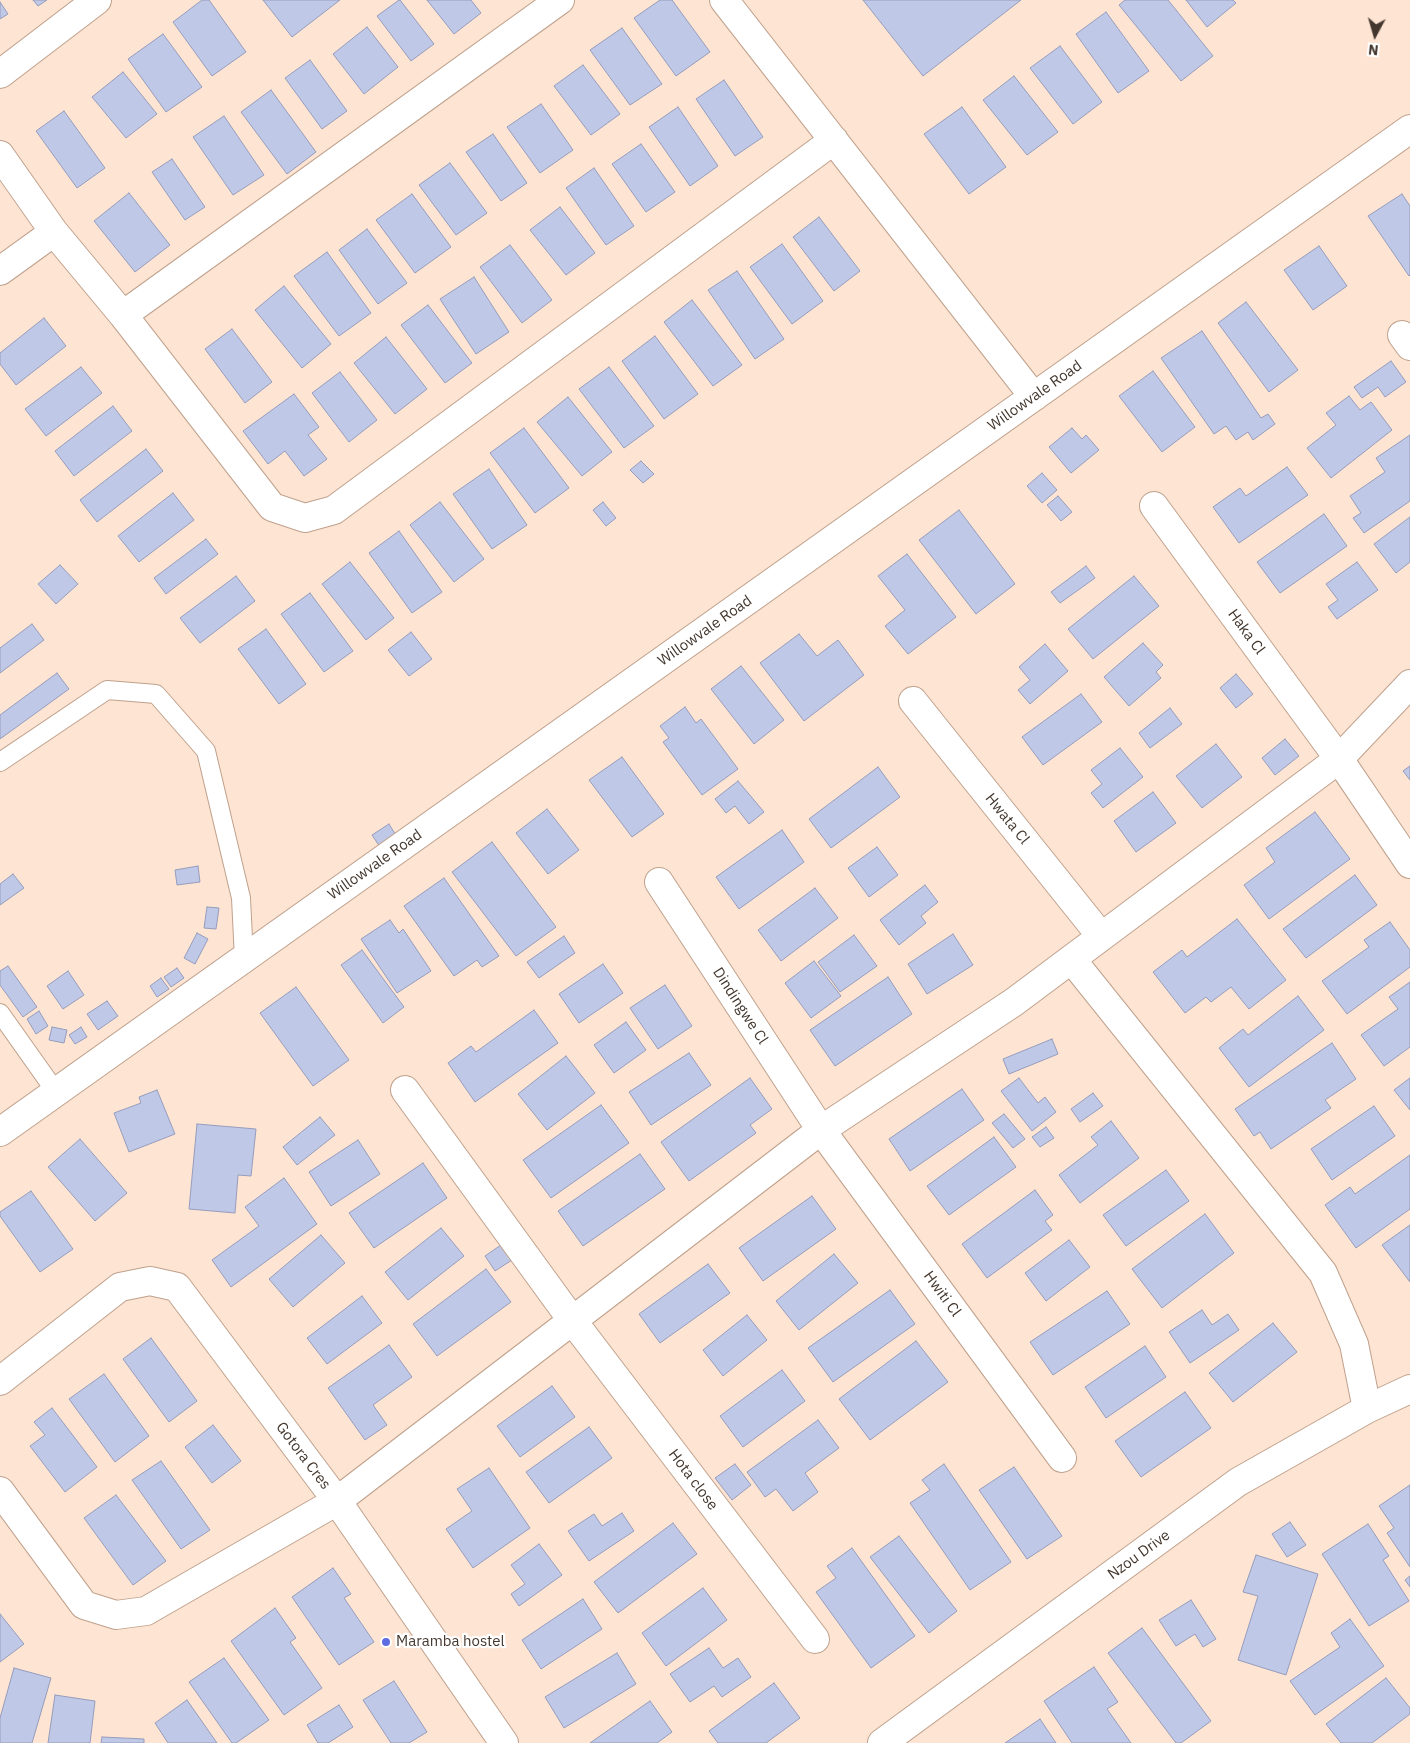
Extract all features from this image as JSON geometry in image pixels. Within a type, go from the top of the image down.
[{"type":"street","points":[[0,74],[97,0]]},
{"type":"street","points":[[123,315],[560,0]]},
{"type":"street","points":[[724,0],[1034,397]]},
{"type":"street","name":"Willowvale Road","points":[[0,1132],[1410,129]]},
{"type":"street","points":[[0,155],[54,232],[123,315],[272,507],[305,518],[334,510],[834,140]]},
{"type":"street","points":[[0,271],[54,232]]},
{"type":"street","name":"Haka Cl","points":[[1154,506],[1339,759],[1410,864]]},
{"type":"street","points":[[504,1743],[336,1501],[821,1130],[1014,1002],[1339,759],[1410,684]]},
{"type":"street","name":"Hwata Cl","points":[[913,701],[1100,936]]},
{"type":"street","name":"Dindingwe Cl","points":[[659,882],[821,1130]]},
{"type":"street","points":[[1072,960],[1324,1273],[1354,1344],[1367,1409]]},
{"type":"street","name":"Hota close","points":[[405,1090],[572,1320],[815,1639]]},
{"type":"street","name":"Hwiti Cl","points":[[821,1130],[1062,1458]]},
{"type":"street","name":"Gotora Cres","points":[[0,1380],[120,1286],[150,1281],[177,1287],[336,1501],[146,1611],[116,1615],[84,1605],[0,1491]]},
{"type":"street","name":"Nzou Drive","points":[[882,1743],[1238,1482],[1367,1409],[1410,1389]]},
{"type":"lane","points":[[0,762],[107,690],[156,694],[206,751],[241,898],[244,959]]},
{"type":"lane","points":[[0,1013],[56,1092]]},
{"type":"building","points":[[33,0],[47,0],[38,6]]},
{"type":"building","points":[[202,0],[209,0],[246,52],[212,76],[173,22]]},
{"type":"building","points":[[263,0],[340,0],[292,37]]},
{"type":"building","points":[[399,0],[434,44],[411,61],[377,16]]},
{"type":"building","points":[[427,0],[471,0],[481,13],[454,34]]},
{"type":"building","points":[[660,0],[672,0],[710,52],[676,76],[634,18]]},
{"type":"building","points":[[863,0],[1021,0],[923,76]]},
{"type":"building","points":[[1125,0],[1168,0],[1213,56],[1181,81],[1119,5]]},
{"type":"building","points":[[1186,0],[1233,0],[1236,3],[1207,27]]},
{"type":"building","points":[[0,2],[8,14],[0,19]]},
{"type":"building","points":[[1106,12],[1149,71],[1118,93],[1076,34]]},
{"type":"building","points":[[367,27],[398,67],[364,94],[333,54]]},
{"type":"building","points":[[622,28],[662,84],[630,105],[590,50]]},
{"type":"building","points":[[163,34],[202,87],[166,112],[128,59]]},
{"type":"building","points":[[1060,46],[1102,102],[1073,124],[1030,68]]},
{"type":"building","points":[[310,60],[347,111],[322,129],[285,78]]},
{"type":"building","points":[[583,65],[620,114],[591,135],[554,86]]},
{"type":"building","points":[[123,72],[157,114],[126,138],[92,97]]},
{"type":"building","points":[[1014,76],[1058,132],[1027,155],[983,100]]},
{"type":"building","points":[[724,80],[763,137],[735,156],[696,99]]},
{"type":"building","points":[[271,90],[316,152],[287,174],[241,112]]},
{"type":"building","points":[[541,104],[573,150],[540,173],[507,127]]},
{"type":"building","points":[[678,107],[718,166],[690,186],[649,127]]},
{"type":"building","points":[[962,107],[1006,167],[969,194],[924,134]]},
{"type":"building","points":[[64,111],[105,168],[77,188],[36,131]]},
{"type":"building","points":[[224,116],[264,175],[233,195],[193,137]]},
{"type":"building","points":[[493,134],[527,183],[501,201],[466,152]]},
{"type":"building","points":[[641,144],[675,192],[646,212],[612,164]]},
{"type":"building","points":[[172,159],[205,207],[185,220],[152,172]]},
{"type":"building","points":[[450,163],[487,213],[456,235],[419,185]]},
{"type":"building","points":[[594,168],[634,226],[606,245],[566,188]]},
{"type":"building","points":[[129,193],[170,245],[135,272],[94,221]]},
{"type":"building","points":[[412,194],[451,247],[415,273],[376,220]]},
{"type":"building","points":[[1402,194],[1410,206],[1409,276],[1368,216]]},
{"type":"building","points":[[560,207],[595,253],[566,275],[530,230]]},
{"type":"building","points":[[819,217],[860,271],[834,291],[793,237]]},
{"type":"building","points":[[367,229],[407,283],[378,304],[339,250]]},
{"type":"building","points":[[782,244],[823,301],[792,324],[750,267]]},
{"type":"building","points":[[510,245],[552,300],[522,323],[480,267]]},
{"type":"building","points":[[1319,246],[1347,286],[1313,310],[1284,270]]},
{"type":"building","points":[[327,252],[371,313],[339,336],[294,276]]},
{"type":"building","points":[[737,271],[784,339],[755,359],[708,290]]},
{"type":"building","points":[[474,277],[509,332],[476,354],[440,299]]},
{"type":"building","points":[[284,286],[331,344],[302,368],[255,310]]},
{"type":"building","points":[[692,300],[742,365],[713,386],[664,322]]},
{"type":"building","points":[[1246,302],[1298,370],[1269,392],[1218,323]]},
{"type":"building","points":[[428,305],[472,363],[445,383],[401,325]]},
{"type":"building","points":[[44,318],[66,346],[16,385],[0,364],[0,353]]},
{"type":"building","points":[[232,329],[272,382],[245,403],[205,349]]},
{"type":"building","points":[[1202,331],[1261,418],[1268,414],[1275,424],[1253,440],[1248,432],[1236,440],[1226,426],[1214,434],[1161,358]]},
{"type":"building","points":[[655,336],[698,394],[664,419],[622,361]]},
{"type":"building","points":[[386,337],[427,389],[395,414],[354,363]]},
{"type":"building","points":[[1391,361],[1406,382],[1385,397],[1378,387],[1362,398],[1354,387]]},
{"type":"building","points":[[81,367],[102,393],[46,436],[25,409]]},
{"type":"building","points":[[609,367],[654,426],[624,448],[579,389]]},
{"type":"building","points":[[1153,371],[1195,427],[1162,452],[1119,396]]},
{"type":"building","points":[[340,372],[377,420],[349,442],[312,393]]},
{"type":"building","points":[[294,394],[319,427],[308,435],[327,459],[304,476],[285,451],[268,464],[243,431]]},
{"type":"building","points":[[1349,396],[1360,410],[1371,402],[1392,430],[1331,478],[1307,448],[1336,425],[1326,413]]},
{"type":"building","points":[[568,397],[612,452],[582,476],[537,422]]},
{"type":"building","points":[[113,406],[132,431],[74,476],[55,451]]},
{"type":"building","points":[[524,428],[569,488],[535,513],[490,453]]},
{"type":"building","points":[[1072,428],[1082,439],[1086,435],[1099,450],[1071,473],[1049,447]]},
{"type":"building","points":[[1410,435],[1410,501],[1364,533],[1353,518],[1361,513],[1350,496],[1385,472],[1376,458]]},
{"type":"building","points":[[146,449],[163,471],[97,522],[80,500]]},
{"type":"building","points":[[641,461],[654,474],[643,483],[630,470]]},
{"type":"building","points":[[1287,467],[1308,495],[1239,543],[1213,507],[1240,488],[1246,496]]},
{"type":"building","points":[[489,469],[527,525],[492,549],[453,494]]},
{"type":"building","points":[[1042,473],[1057,490],[1042,503],[1027,486]]},
{"type":"building","points":[[173,493],[194,520],[139,562],[118,536]]},
{"type":"building","points":[[1058,496],[1072,512],[1061,521],[1047,505]]},
{"type":"building","points":[[440,502],[484,559],[454,582],[410,525]]},
{"type":"building","points":[[603,502],[616,518],[606,526],[593,510]]},
{"type":"building","points":[[959,510],[1015,584],[976,614],[919,540]]},
{"type":"building","points":[[1324,514],[1347,546],[1280,593],[1257,562]]},
{"type":"building","points":[[1410,517],[1410,562],[1396,573],[1374,544]]},
{"type":"building","points":[[399,531],[442,592],[412,613],[369,553]]},
{"type":"building","points":[[206,539],[218,554],[166,594],[154,578]]},
{"type":"building","points":[[907,554],[956,617],[908,654],[885,626],[905,610],[878,576]]},
{"type":"building","points":[[350,562],[394,618],[366,640],[322,584]]},
{"type":"building","points":[[1357,562],[1378,590],[1337,619],[1328,607],[1338,600],[1326,584]]},
{"type":"building","points":[[60,565],[78,584],[56,604],[38,584]]},
{"type":"building","points":[[1086,566],[1095,578],[1060,603],[1051,592]]},
{"type":"building","points":[[236,576],[255,601],[200,643],[180,618]]},
{"type":"building","points":[[1134,576],[1159,606],[1093,659],[1068,629]]},
{"type":"building","points":[[310,593],[353,651],[324,672],[281,614]]},
{"type":"building","points":[[32,624],[44,640],[0,673],[0,648]]},
{"type":"building","points":[[266,629],[306,684],[279,704],[238,649]]},
{"type":"building","points":[[411,632],[432,659],[409,676],[388,650]]},
{"type":"building","points":[[799,634],[817,656],[838,640],[864,675],[804,721],[760,663]]},
{"type":"building","points":[[1143,643],[1163,665],[1156,672],[1161,678],[1129,706],[1104,677]]},
{"type":"building","points":[[1045,644],[1068,671],[1030,704],[1018,690],[1030,680],[1019,667]]},
{"type":"building","points":[[741,666],[784,720],[754,744],[711,689]]},
{"type":"building","points":[[57,673],[69,689],[0,739],[0,715]]},
{"type":"building","points":[[1236,674],[1253,694],[1236,708],[1220,688]]},
{"type":"building","points":[[1081,694],[1102,722],[1043,765],[1022,737]]},
{"type":"building","points":[[685,707],[696,723],[701,719],[738,769],[702,795],[663,742],[669,738],[660,726]]},
{"type":"building","points":[[1170,708],[1182,724],[1150,748],[1139,733]]},
{"type":"building","points":[[1285,739],[1299,756],[1275,775],[1262,758]]},
{"type":"building","points":[[1216,744],[1242,777],[1202,808],[1176,776]]},
{"type":"building","points":[[1120,748],[1143,777],[1103,808],[1091,793],[1102,784],[1091,770]]},
{"type":"building","points":[[622,757],[664,814],[632,837],[589,780]]},
{"type":"building","points":[[1410,766],[1410,780],[1403,771]]},
{"type":"building","points":[[878,767],[900,797],[831,848],[809,819]]},
{"type":"building","points":[[738,781],[764,812],[749,824],[735,806],[726,813],[715,799]]},
{"type":"building","points":[[1153,792],[1176,823],[1136,852],[1114,821]]},
{"type":"building","points":[[547,809],[579,850],[548,874],[516,833]]},
{"type":"building","points":[[1315,812],[1350,859],[1269,919],[1244,885],[1275,862],[1266,848]]},
{"type":"building","points":[[389,824],[397,837],[380,847],[372,835]]},
{"type":"building","points":[[782,830],[804,862],[739,909],[716,877]]},
{"type":"building","points":[[492,842],[556,927],[516,956],[452,872]]},
{"type":"building","points":[[877,847],[898,875],[869,897],[848,868]]},
{"type":"building","points":[[198,866],[200,882],[177,885],[175,870]]},
{"type":"building","points":[[13,874],[24,888],[0,905],[0,884]]},
{"type":"building","points":[[1355,875],[1377,905],[1306,958],[1283,929]]},
{"type":"building","points":[[444,878],[499,956],[482,967],[477,960],[454,976],[404,906]]},
{"type":"building","points":[[925,885],[938,902],[921,916],[926,923],[899,945],[880,920]]},
{"type":"building","points":[[815,888],[838,918],[781,961],[758,930]]},
{"type":"building","points":[[207,907],[219,908],[216,929],[204,928]]},
{"type":"building","points":[[1237,919],[1286,980],[1249,1009],[1231,987],[1211,1002],[1206,997],[1185,1013],[1153,972],[1182,950],[1187,957]]},
{"type":"building","points":[[390,920],[399,933],[403,929],[431,971],[397,993],[361,939]]},
{"type":"building","points":[[1390,922],[1410,950],[1410,967],[1347,1014],[1322,981],[1369,947],[1364,940]]},
{"type":"building","points":[[197,933],[208,939],[195,964],[184,958]]},
{"type":"building","points":[[953,934],[973,965],[927,994],[908,964]]},
{"type":"building","points":[[854,935],[877,966],[840,992],[818,962]]},
{"type":"building","points":[[564,936],[575,953],[539,978],[527,962]]},
{"type":"building","points":[[362,950],[404,1007],[383,1023],[341,965]]},
{"type":"building","points":[[814,961],[841,996],[811,1018],[785,983]]},
{"type":"building","points":[[603,964],[623,993],[579,1023],[559,994]]},
{"type":"building","points":[[8,966],[37,1007],[23,1017],[0,985],[0,971]]},
{"type":"building","points":[[177,968],[184,978],[171,987],[164,977]]},
{"type":"building","points":[[68,971],[84,995],[63,1009],[47,986]]},
{"type":"building","points":[[888,977],[912,1014],[835,1066],[810,1030]]},
{"type":"building","points":[[161,978],[169,989],[157,997],[150,986]]},
{"type":"building","points":[[1410,982],[1410,1047],[1384,1066],[1361,1035],[1398,1009],[1389,997]]},
{"type":"building","points":[[665,985],[692,1026],[658,1049],[630,1008]]},
{"type":"building","points":[[296,987],[349,1060],[313,1086],[260,1013]]},
{"type":"building","points":[[1298,996],[1324,1030],[1249,1087],[1219,1048],[1243,1029],[1248,1035]]},
{"type":"building","points":[[107,1001],[118,1016],[98,1030],[87,1014]]},
{"type":"building","points":[[534,1010],[558,1043],[475,1102],[448,1063],[471,1046],[476,1052]]},
{"type":"building","points":[[39,1011],[48,1026],[36,1034],[27,1019]]},
{"type":"building","points":[[626,1022],[646,1050],[614,1073],[594,1045]]},
{"type":"building","points":[[52,1027],[67,1030],[64,1043],[49,1040]]},
{"type":"building","points":[[81,1027],[87,1037],[75,1044],[69,1035]]},
{"type":"building","points":[[1052,1039],[1058,1054],[1009,1074],[1003,1059]]},
{"type":"building","points":[[1332,1043],[1356,1079],[1325,1100],[1331,1108],[1271,1149],[1260,1132],[1254,1136],[1235,1109]]},
{"type":"building","points":[[689,1053],[711,1085],[651,1125],[629,1092]]},
{"type":"building","points":[[566,1056],[595,1093],[547,1130],[518,1094]]},
{"type":"building","points":[[750,1078],[772,1109],[750,1125],[756,1133],[689,1181],[661,1142]]},
{"type":"building","points":[[1019,1078],[1038,1103],[1045,1097],[1056,1112],[1032,1131],[1001,1091]]},
{"type":"building","points":[[1410,1078],[1410,1110],[1394,1090]]},
{"type":"building","points":[[962,1089],[984,1120],[910,1171],[889,1139]]},
{"type":"building","points":[[157,1090],[175,1134],[129,1152],[114,1113],[141,1103],[139,1097]]},
{"type":"building","points":[[1093,1093],[1103,1106],[1080,1122],[1071,1109]]},
{"type":"building","points":[[601,1105],[629,1143],[551,1198],[523,1160]]},
{"type":"building","points":[[1374,1106],[1395,1136],[1332,1180],[1311,1149]]},
{"type":"building","points":[[1004,1114],[1025,1139],[1013,1148],[992,1123]]},
{"type":"building","points":[[320,1117],[335,1135],[297,1165],[283,1147]]},
{"type":"building","points":[[1111,1121],[1139,1158],[1080,1203],[1059,1175],[1098,1145],[1091,1137]]},
{"type":"building","points":[[197,1124],[256,1129],[251,1176],[238,1175],[235,1213],[189,1209]]},
{"type":"building","points":[[1046,1127],[1054,1138],[1040,1147],[1032,1137]]},
{"type":"building","points":[[994,1137],[1016,1167],[949,1215],[927,1186]]},
{"type":"building","points":[[80,1139],[127,1193],[95,1221],[48,1167]]},
{"type":"building","points":[[358,1140],[380,1174],[331,1206],[309,1172]]},
{"type":"building","points":[[640,1154],[665,1189],[583,1246],[558,1211]]},
{"type":"building","points":[[1410,1155],[1410,1209],[1356,1248],[1325,1205],[1350,1187],[1355,1194]]},
{"type":"building","points":[[423,1163],[447,1198],[374,1248],[349,1213]]},
{"type":"building","points":[[1166,1170],[1189,1201],[1126,1246],[1103,1215]]},
{"type":"building","points":[[284,1178],[317,1224],[231,1287],[212,1260],[259,1226],[245,1207]]},
{"type":"building","points":[[1035,1190],[1053,1215],[1045,1221],[1052,1230],[987,1278],[962,1244]]},
{"type":"building","points":[[31,1191],[73,1249],[40,1272],[0,1216],[0,1212]]},
{"type":"building","points":[[812,1196],[836,1229],[763,1281],[739,1248]]},
{"type":"building","points":[[1205,1214],[1234,1253],[1162,1308],[1132,1269]]},
{"type":"building","points":[[1410,1225],[1410,1282],[1382,1245]]},
{"type":"building","points":[[441,1228],[464,1256],[408,1300],[385,1272]]},
{"type":"building","points":[[321,1235],[345,1263],[293,1307],[269,1279]]},
{"type":"building","points":[[1069,1240],[1090,1267],[1046,1301],[1025,1273]]},
{"type":"building","points":[[501,1245],[512,1260],[495,1271],[485,1256]]},
{"type":"building","points":[[834,1254],[858,1283],[799,1330],[776,1301]]},
{"type":"building","points":[[708,1264],[730,1293],[660,1343],[639,1314]]},
{"type":"building","points":[[486,1269],[511,1302],[437,1356],[413,1324]]},
{"type":"building","points":[[890,1290],[915,1324],[833,1382],[808,1348]]},
{"type":"building","points":[[1107,1291],[1130,1324],[1053,1375],[1030,1342]]},
{"type":"building","points":[[362,1296],[382,1323],[327,1364],[307,1338]]},
{"type":"building","points":[[1202,1310],[1212,1325],[1228,1314],[1239,1330],[1190,1363],[1169,1332]]},
{"type":"building","points":[[747,1315],[767,1340],[723,1376],[703,1350]]},
{"type":"building","points":[[1273,1323],[1297,1352],[1233,1402],[1209,1373]]},
{"type":"building","points":[[151,1338],[197,1401],[169,1422],[123,1359]]},
{"type":"building","points":[[916,1341],[948,1382],[870,1440],[839,1399]]},
{"type":"building","points":[[389,1345],[412,1377],[373,1405],[387,1425],[365,1440],[328,1388]]},
{"type":"building","points":[[1145,1346],[1166,1377],[1106,1418],[1085,1387]]},
{"type":"building","points":[[782,1370],[805,1401],[743,1447],[720,1416]]},
{"type":"building","points":[[104,1374],[149,1436],[115,1462],[69,1399]]},
{"type":"building","points":[[552,1386],[575,1417],[520,1457],[497,1426]]},
{"type":"building","points":[[1185,1392],[1211,1428],[1141,1477],[1115,1441]]},
{"type":"building","points":[[52,1408],[97,1467],[65,1492],[30,1446],[45,1435],[34,1422]]},
{"type":"building","points":[[818,1420],[839,1448],[805,1473],[818,1492],[793,1511],[776,1489],[765,1497],[747,1472]]},
{"type":"building","points":[[213,1425],[241,1461],[212,1483],[185,1447]]},
{"type":"building","points":[[589,1427],[612,1458],[549,1503],[526,1472]]},
{"type":"building","points":[[161,1461],[210,1530],[181,1549],[132,1480]]},
{"type":"building","points":[[735,1464],[751,1485],[732,1500],[715,1478]]},
{"type":"building","points":[[944,1464],[1011,1562],[970,1590],[910,1503],[930,1490],[922,1480]]},
{"type":"building","points":[[1014,1467],[1062,1536],[1027,1559],[979,1490]]},
{"type":"building","points":[[489,1468],[530,1528],[473,1568],[446,1529],[472,1511],[457,1489]]},
{"type":"building","points":[[1410,1485],[1410,1567],[1387,1533],[1394,1528],[1379,1506]]},
{"type":"building","points":[[116,1495],[166,1561],[133,1585],[84,1518]]},
{"type":"building","points":[[622,1513],[634,1531],[589,1561],[568,1531],[594,1514],[602,1526]]},
{"type":"building","points":[[1290,1522],[1306,1545],[1287,1557],[1272,1534]]},
{"type":"building","points":[[673,1523],[697,1554],[618,1613],[594,1582]]},
{"type":"building","points":[[1368,1524],[1389,1556],[1383,1560],[1409,1601],[1369,1626],[1322,1554]]},
{"type":"building","points":[[899,1536],[957,1611],[929,1633],[870,1557]]},
{"type":"building","points":[[539,1544],[562,1575],[519,1606],[511,1594],[525,1584],[511,1565]]},
{"type":"building","points":[[852,1548],[915,1636],[871,1668],[816,1592],[836,1578],[827,1566]]},
{"type":"building","points":[[1256,1555],[1318,1574],[1286,1675],[1238,1660],[1258,1596],[1243,1592]]},
{"type":"building","points":[[333,1568],[351,1594],[344,1598],[374,1642],[339,1665],[292,1597]]},
{"type":"building","points":[[1410,1576],[1410,1587],[1405,1580]]},
{"type":"building","points":[[703,1588],[727,1620],[666,1666],[642,1633]]},
{"type":"building","points":[[583,1599],[602,1629],[541,1669],[522,1640]]},
{"type":"building","points":[[1191,1600],[1216,1639],[1203,1647],[1195,1634],[1176,1646],[1159,1620]]},
{"type":"building","points":[[275,1608],[296,1638],[290,1642],[322,1688],[284,1715],[231,1641]]},
{"type":"building","points":[[0,1614],[24,1644],[0,1662]]},
{"type":"building","points":[[1350,1619],[1384,1666],[1315,1715],[1290,1681],[1340,1647],[1331,1633]]},
{"type":"building","points":[[1142,1628],[1211,1721],[1181,1743],[1176,1743],[1108,1653]]},
{"type":"building","points":[[709,1648],[723,1668],[738,1658],[751,1677],[722,1697],[714,1686],[690,1702],[670,1674]]},
{"type":"building","points":[[617,1653],[636,1684],[564,1728],[545,1697]]},
{"type":"building","points":[[224,1658],[269,1720],[236,1743],[232,1743],[189,1682]]},
{"type":"building","points":[[1094,1667],[1118,1702],[1107,1709],[1131,1743],[1072,1743],[1044,1701]]},
{"type":"building","points":[[14,1668],[51,1678],[32,1743],[0,1743],[0,1718]]},
{"type":"building","points":[[1386,1678],[1410,1708],[1410,1714],[1372,1743],[1341,1743],[1326,1724]]},
{"type":"building","points":[[394,1681],[427,1732],[409,1743],[391,1743],[363,1700]]},
{"type":"building","points":[[774,1683],[800,1718],[766,1743],[718,1743],[709,1731]]},
{"type":"building","points":[[55,1695],[95,1701],[90,1743],[48,1743]]},
{"type":"building","points":[[187,1700],[217,1743],[168,1743],[155,1723]]},
{"type":"building","points":[[650,1701],[672,1732],[657,1743],[590,1743]]},
{"type":"building","points":[[339,1705],[353,1727],[328,1743],[318,1743],[307,1725]]},
{"type":"building","points":[[1040,1719],[1056,1743],[1005,1743]]},
{"type":"building","points":[[102,1737],[144,1739],[144,1743],[101,1743]]},
{"type":"place","name":"Maramba hostel","points":[[386,1642]]}]
